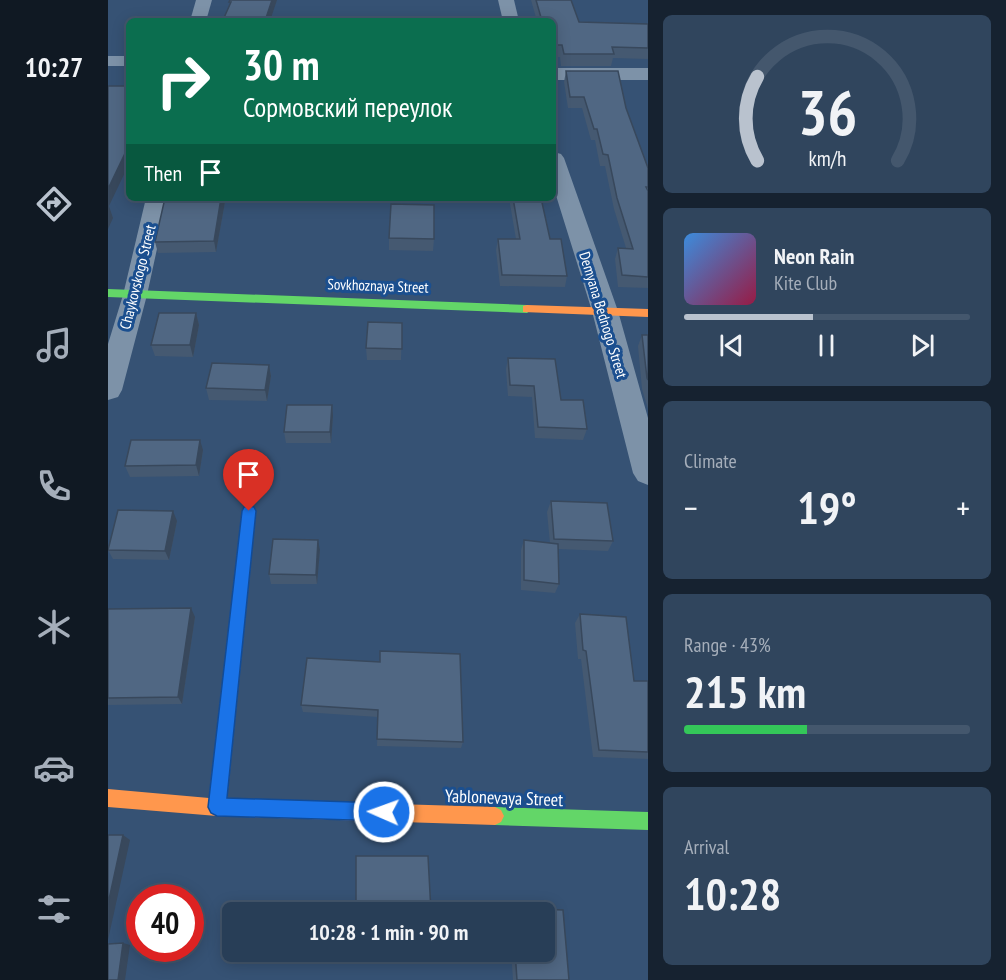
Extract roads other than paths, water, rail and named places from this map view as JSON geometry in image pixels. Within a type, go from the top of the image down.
[{"type":"street","points":[[199,18],[204,0]]},
{"type":"street","points":[[506,0],[510,18]]},
{"type":"street","points":[[108,61],[126,61]]},
{"type":"street","points":[[556,74],[648,74]]},
{"type":"street","name":"Demyana Bednogo Street","points":[[556,164],[605,311],[648,473]]},
{"type":"street","name":"Chaykovskogo Street","points":[[108,390],[135,294],[156,201]]},
{"type":"street","name":"Sovkhoznaya Street","points":[[108,294],[648,313]]},
{"type":"street","points":[[217,807],[249,511]]},
{"type":"street","name":"Yablonevaya Street","points":[[108,798],[217,807],[648,820]]}]
